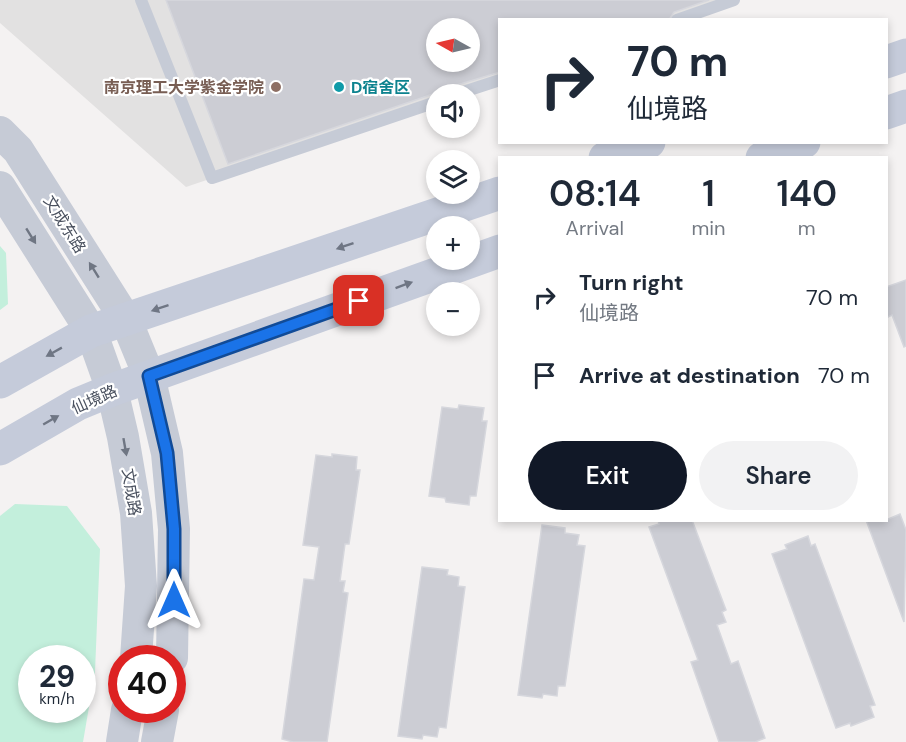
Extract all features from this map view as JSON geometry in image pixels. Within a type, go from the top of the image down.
[{"type":"main road","points":[[888,61],[906,55]]},
{"type":"main road","points":[[888,112],[906,106]]},
{"type":"main road","points":[[610,156],[644,144]]},
{"type":"main road","points":[[767,156],[799,144]]},
{"type":"main road","points":[[0,382],[91,331],[498,194]]},
{"type":"main road","name":"仙境路","points":[[0,449],[78,404],[112,390],[498,252]]},
{"type":"street","name":"文成东路","points":[[0,132],[18,150],[126,320]]},
{"type":"street","points":[[0,187],[91,331]]},
{"type":"street","points":[[126,320],[149,376],[167,453],[174,529],[172,645]]},
{"type":"street","name":"文成路","points":[[91,331],[112,390],[136,513],[141,586],[137,645]]},
{"type":"street","points":[[122,742],[125,723]]},
{"type":"street","points":[[157,742],[161,723]]},
{"type":"lane","points":[[141,0],[212,178],[426,105]]},
{"type":"lane","points":[[683,18],[734,0]]},
{"type":"lane","points":[[480,87],[498,81]]},
{"type":"shaded area","name":"南京理工大学紫金学院","points":[[0,0],[734,0],[680,18],[498,18],[498,80],[480,86],[480,84],[426,84],[426,105],[186,187],[0,23]]},
{"type":"green space","points":[[0,246],[6,253],[8,304],[0,310]]},
{"type":"green space","points":[[15,504],[67,506],[100,549],[96,647],[96,645],[18,645],[18,723],[86,723],[83,742],[0,742],[0,516]]},
{"type":"building","name":"D宿舍区","points":[[166,0],[709,0],[674,12],[670,18],[498,18],[498,73],[461,84],[426,84],[426,96],[228,164]]},
{"type":"building","points":[[906,280],[906,346],[904,347],[892,315],[888,317],[888,286]]},
{"type":"building","points":[[459,405],[484,408],[482,421],[487,421],[476,496],[470,496],[469,505],[446,502],[445,498],[429,496],[442,407],[458,409]]},
{"type":"building","points":[[332,454],[357,457],[356,470],[360,470],[349,544],[345,544],[340,581],[345,581],[343,592],[348,593],[327,742],[293,742],[282,739],[304,579],[314,580],[319,547],[303,545],[316,455],[332,457]]},
{"type":"building","points":[[900,514],[906,530],[904,622],[867,522],[888,522],[888,519]]},
{"type":"building","points":[[658,522],[693,522],[726,610],[722,612],[726,622],[717,625],[731,664],[738,661],[765,738],[755,742],[719,742],[691,662],[698,660],[649,527],[659,524]]},
{"type":"building","points":[[542,525],[565,528],[565,533],[579,535],[577,545],[585,546],[565,686],[558,686],[557,696],[543,694],[542,698],[518,695]]},
{"type":"building","points":[[808,536],[811,546],[815,544],[875,705],[870,706],[874,717],[851,726],[850,723],[836,728],[772,554],[787,549],[785,545]]},
{"type":"building","points":[[422,567],[448,570],[447,575],[459,577],[458,586],[465,587],[446,728],[439,727],[437,737],[423,735],[422,739],[398,736]]},
{"type":"place","name":"南京理工大学紫金学院","points":[[276,87]]},
{"type":"place","name":"D宿舍区","points":[[339,87]]},
{"type":"route","points":[[174,600],[174,529],[167,453],[149,376],[359,301]]}]
